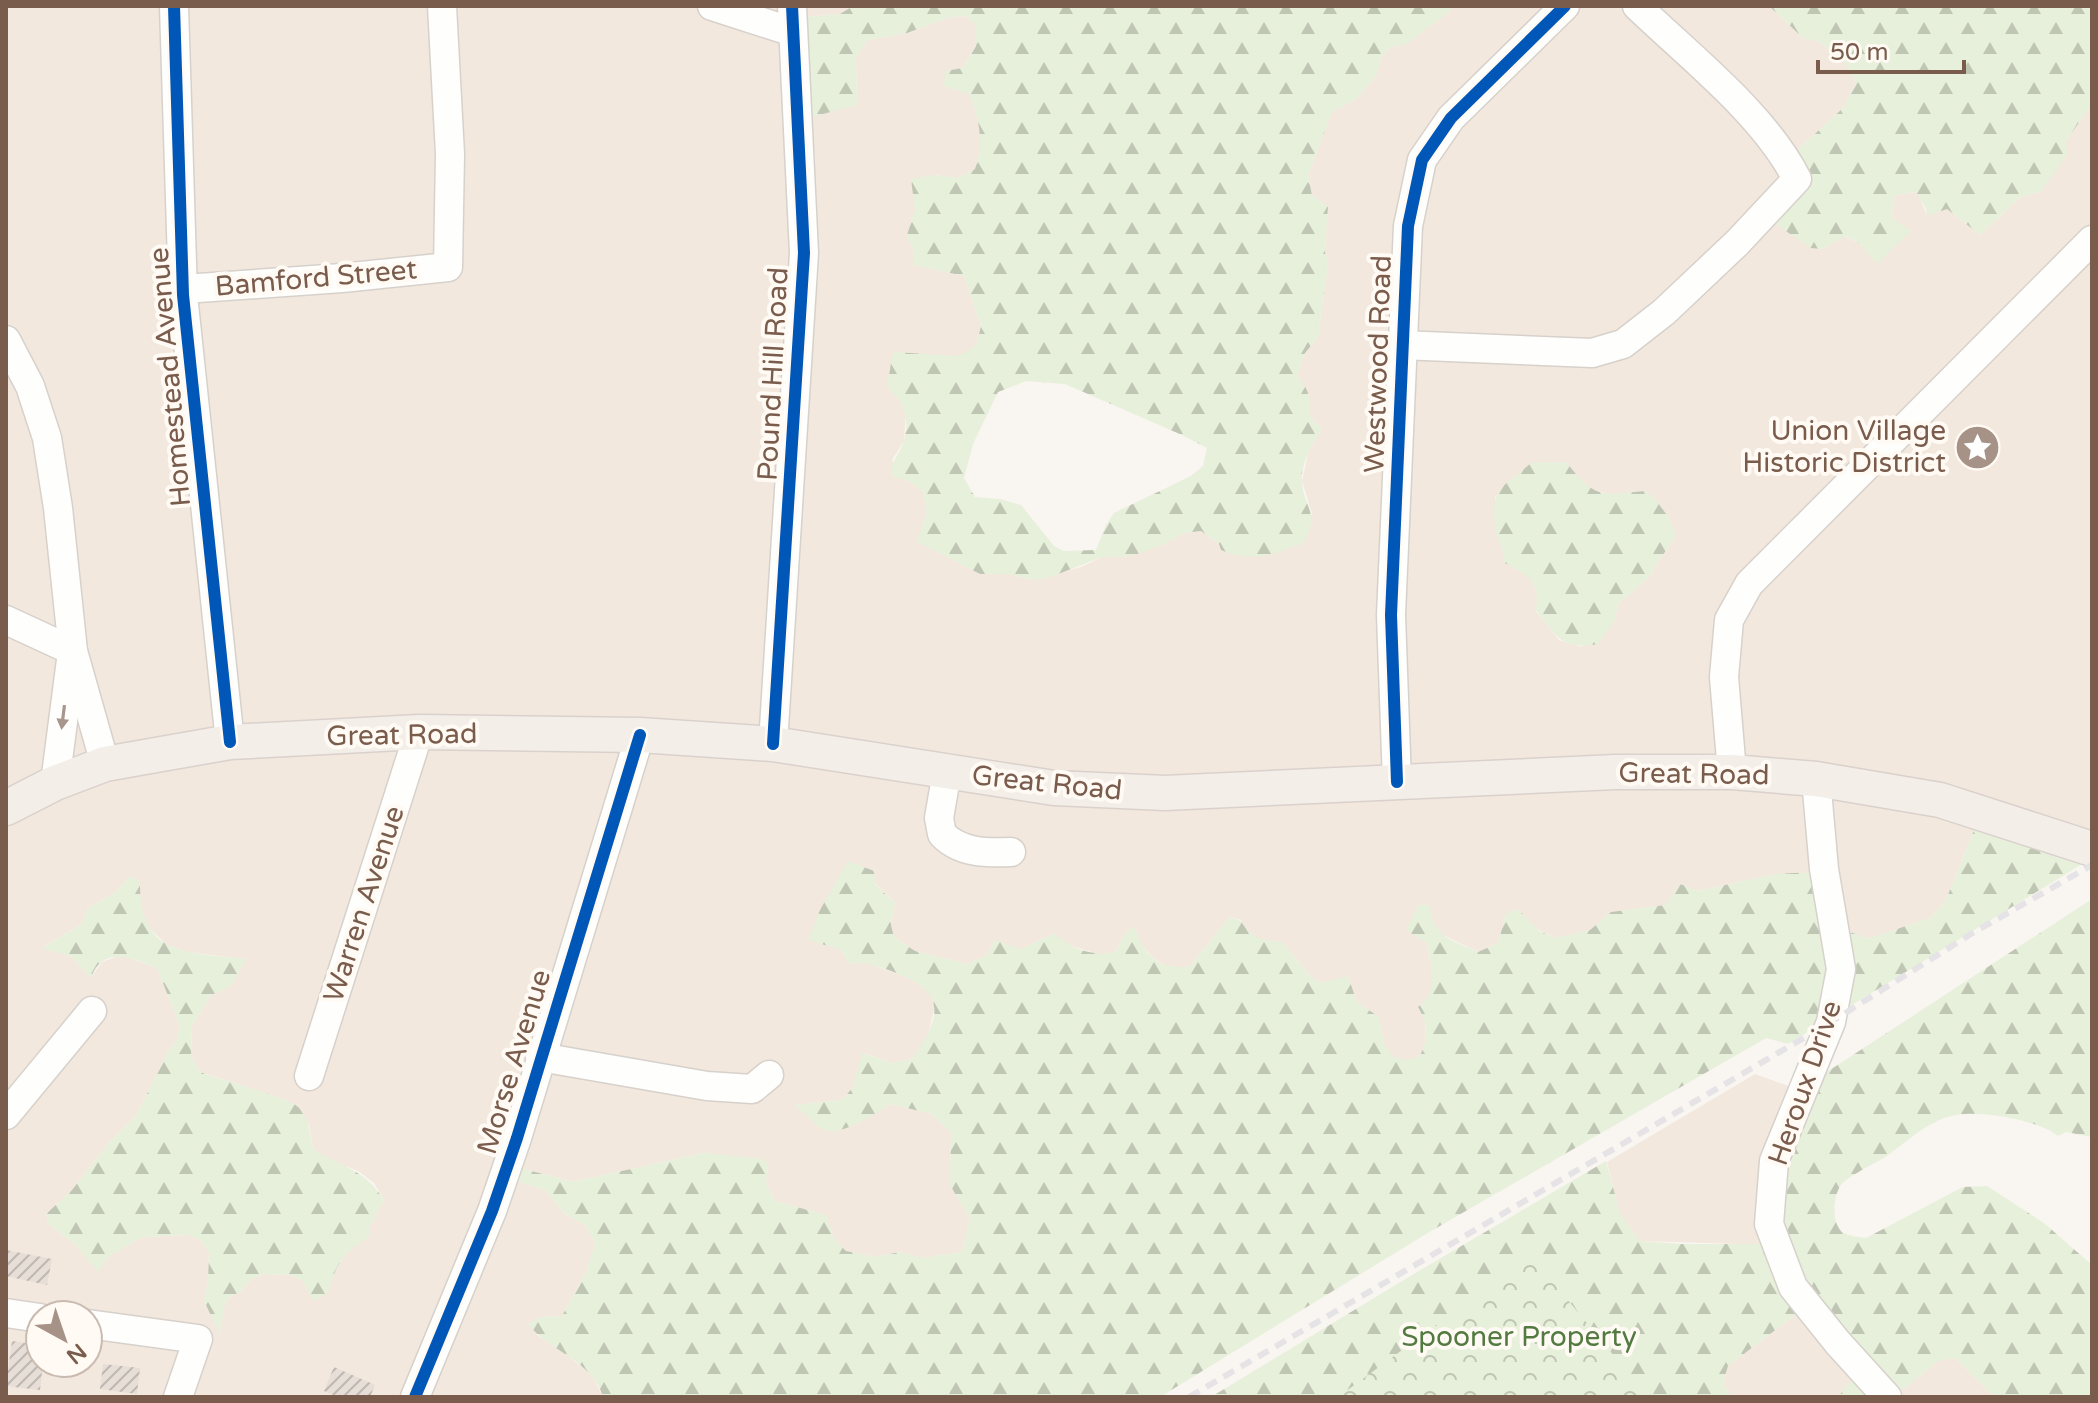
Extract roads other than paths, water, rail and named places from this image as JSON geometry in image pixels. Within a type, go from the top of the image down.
[{"type":"main road","name":"Great Road","points":[[6,808],[55,783],[105,764],[230,742],[419,732],[640,735],[773,744],[1054,788],[1165,793],[1615,772],[1732,772],[1816,779],[1940,800],[2087,841]]},
{"type":"street","name":"Homestead Avenue","points":[[174,6],[184,289],[230,742]]},
{"type":"street","name":"Bamford Street","points":[[184,289],[448,267],[450,154],[442,6]]},
{"type":"street","points":[[712,6],[792,19]]},
{"type":"street","name":"Westwood Road","points":[[1397,782],[1391,615],[1401,345],[1408,226],[1422,160],[1451,118],[1565,6]]},
{"type":"street","points":[[1401,345],[1592,353],[1623,344],[1664,312],[1737,243],[1797,179],[1787,159],[1746,110],[1637,6]]},
{"type":"street","name":"Pound Hill Road","points":[[773,744],[804,253],[792,19]]},
{"type":"street","points":[[1732,772],[1724,677],[1729,620],[1749,584],[2092,240]]},
{"type":"street","points":[[6,340],[30,386],[47,438],[58,508],[73,651],[105,764]]},
{"type":"street","points":[[6,620],[73,651]]},
{"type":"street","points":[[55,783],[73,651]]},
{"type":"street","name":"Warren Avenue","points":[[309,1076],[419,732]]},
{"type":"street","name":"Morse Avenue","points":[[415,1397],[492,1211],[517,1138],[640,735]]},
{"type":"street","points":[[947,772],[939,818],[942,834],[960,848],[992,853],[1011,852]]},
{"type":"street","name":"Heroux Drive","points":[[1816,779],[1824,869],[1841,969],[1831,1022],[1774,1161],[1769,1224],[1793,1287],[1887,1397]]},
{"type":"street","points":[[6,1115],[92,1011]]},
{"type":"street","points":[[540,1057],[707,1086],[752,1089],[769,1075]]},
{"type":"street","points":[[104,1326],[198,1339],[178,1397]]},
{"type":"railway","points":[[1189,1397],[1831,1022],[1971,934],[2092,865]]},
{"type":"place","name":"Union Village Historic District","points":[[1977,447]]},
{"type":"park label","name":"Spooner Property","points":[[1519,1337]]}]
